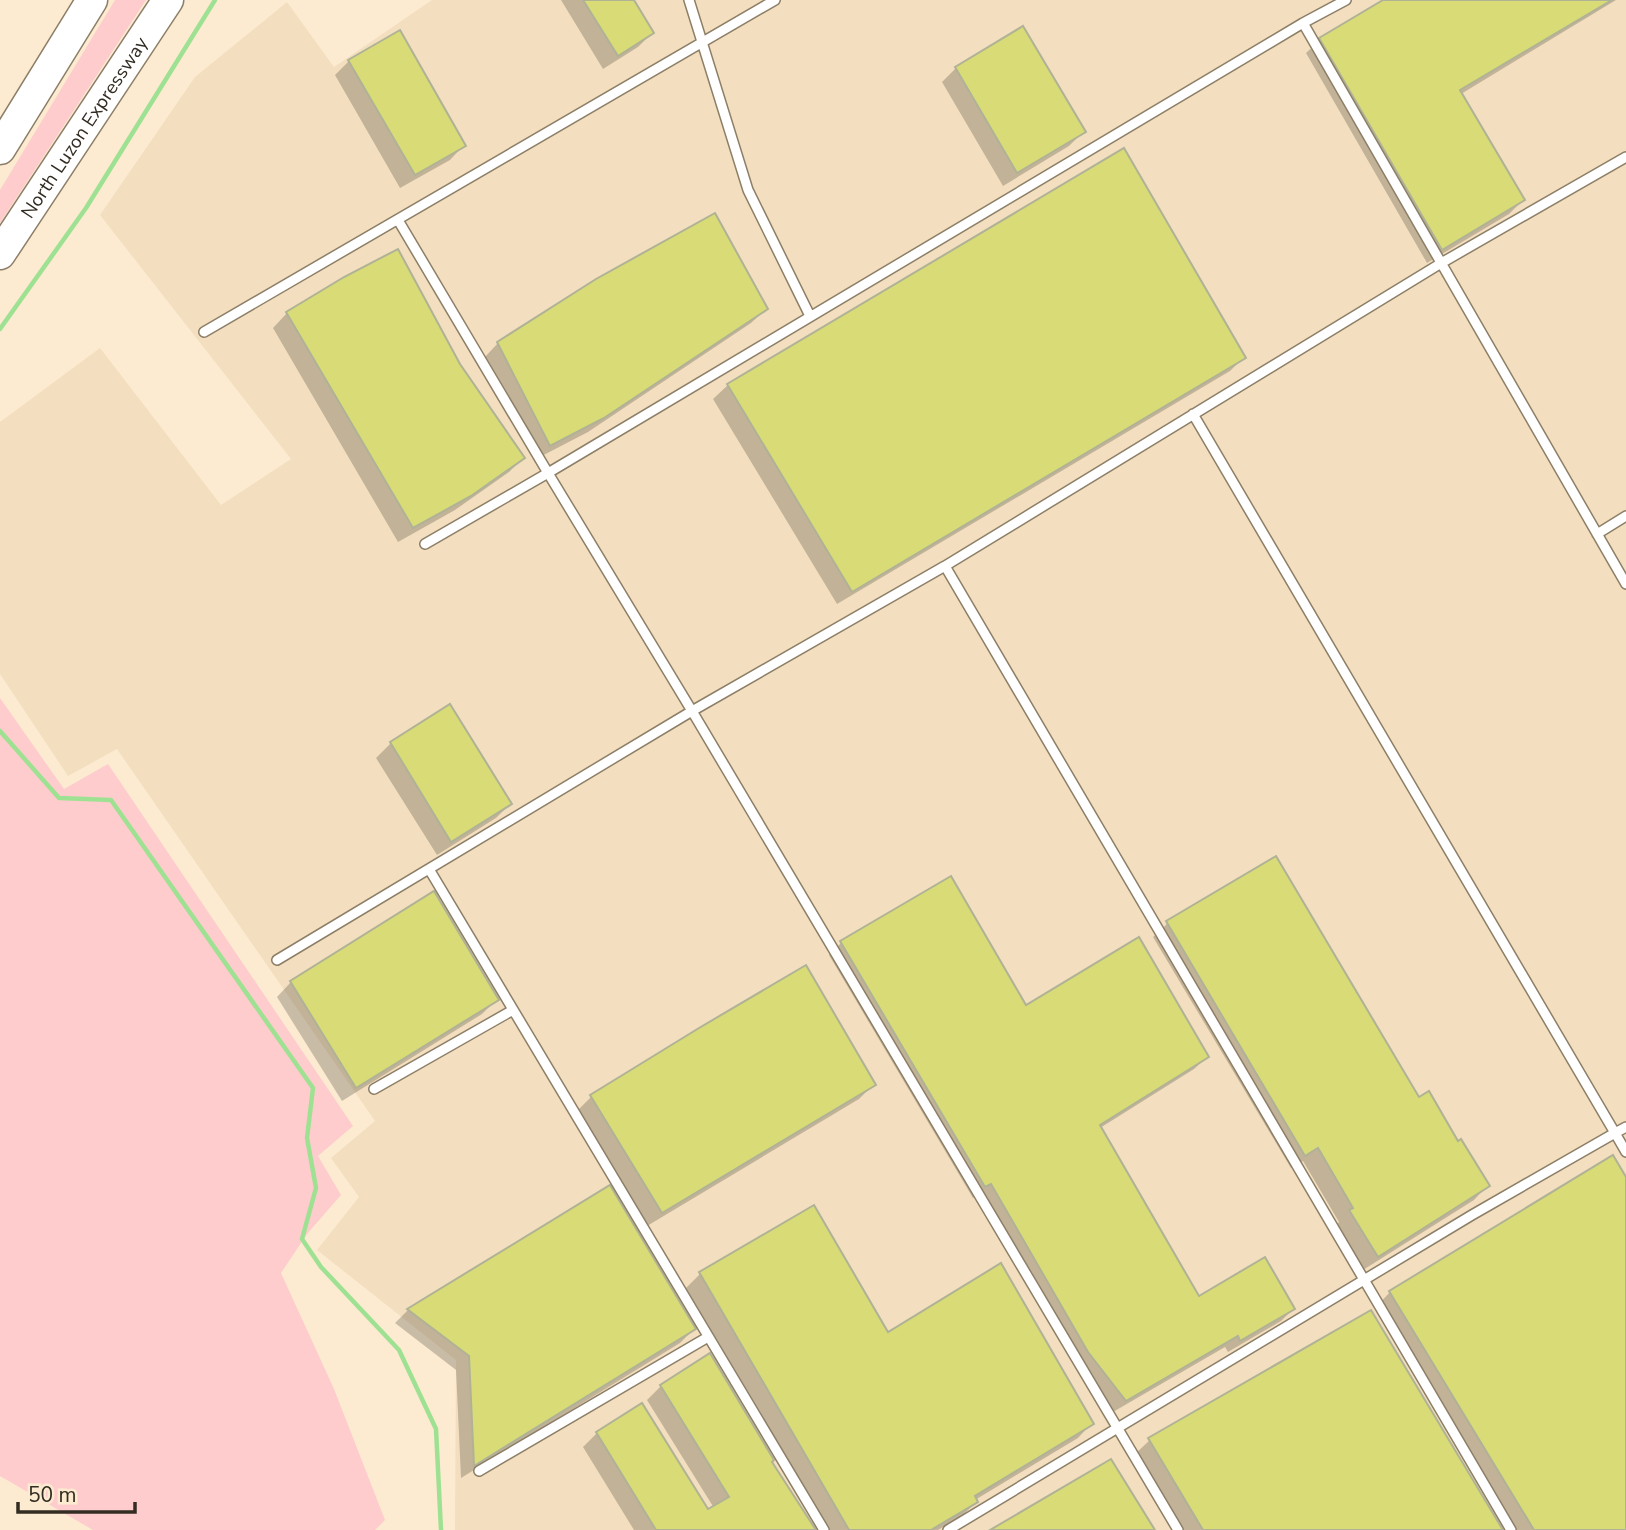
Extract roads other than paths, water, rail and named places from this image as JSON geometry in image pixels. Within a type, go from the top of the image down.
[{"type":"highway","points":[[0,149],[92,0]]},
{"type":"highway","name":"North Luzon Expressway","points":[[0,254],[167,0]]},
{"type":"lane","points":[[689,0],[748,190],[810,316]]},
{"type":"lane","points":[[204,332],[775,0]]},
{"type":"lane","points":[[425,544],[1346,0]]},
{"type":"lane","points":[[1303,23],[1626,584]]},
{"type":"lane","points":[[277,960],[692,711],[944,566],[1443,262],[1626,157]]},
{"type":"lane","points":[[398,220],[1178,1530]]},
{"type":"lane","points":[[1193,414],[1626,1152]]},
{"type":"lane","points":[[1597,534],[1626,516]]},
{"type":"lane","points":[[944,566],[1511,1530]]},
{"type":"lane","points":[[429,869],[824,1530]]},
{"type":"lane","points":[[374,1089],[513,1010]]},
{"type":"lane","points":[[948,1530],[1472,1215],[1626,1127]]},
{"type":"lane","points":[[479,1471],[708,1337]]},
{"type":"waterway","points":[[0,329],[86,208],[215,0]]},
{"type":"waterway","points":[[0,731],[59,798],[111,800],[313,1088],[307,1138],[316,1188],[302,1239],[321,1267],[399,1350],[436,1429],[441,1530]]}]
